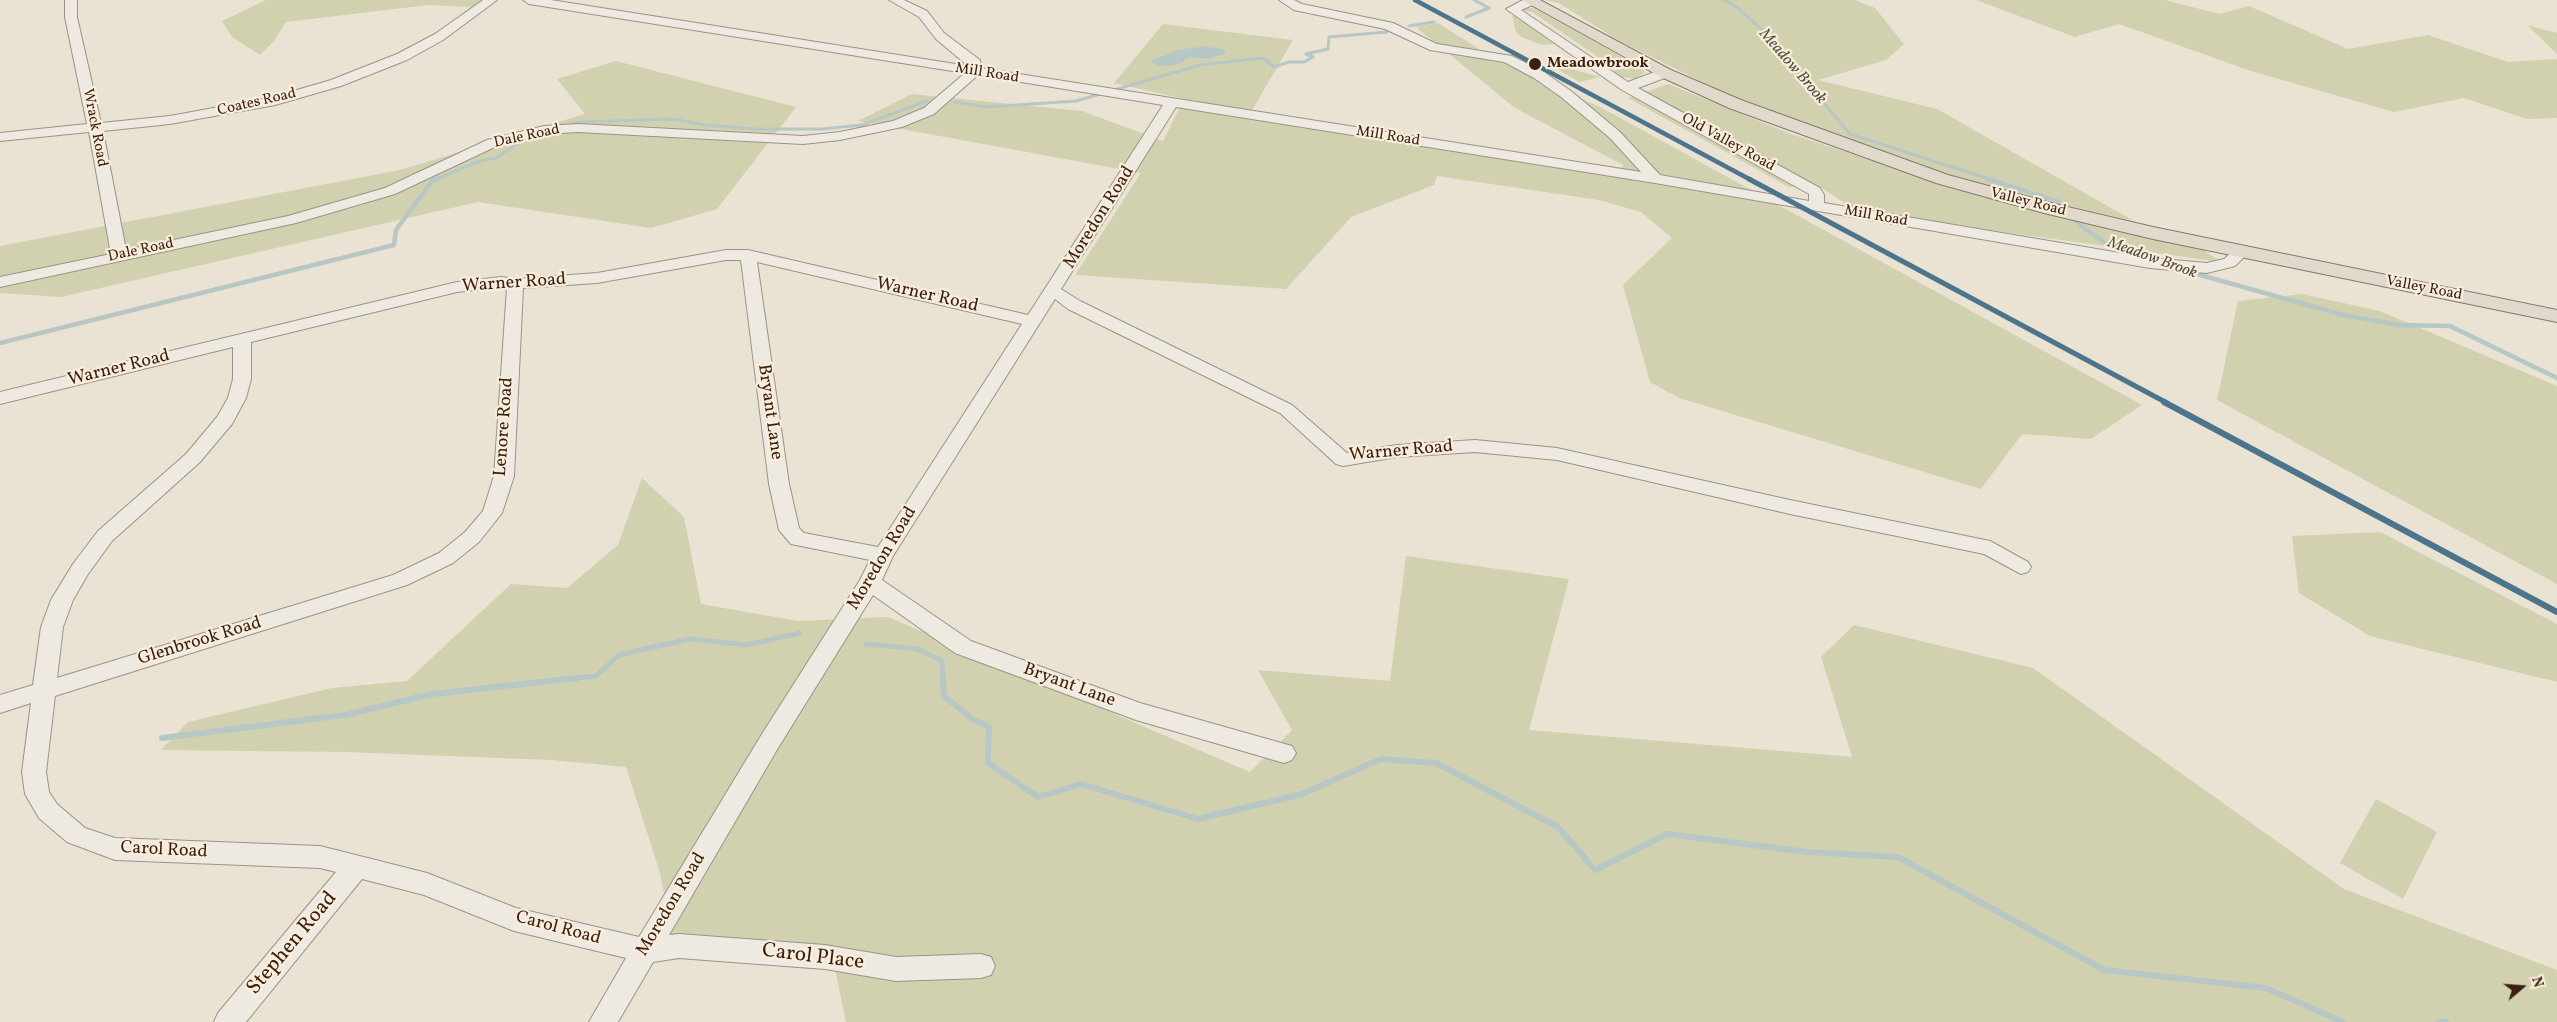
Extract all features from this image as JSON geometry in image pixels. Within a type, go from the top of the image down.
[{"type":"main road","name":"Valley Road","points":[[1530,1],[1665,73],[1735,104],[1942,179],[2052,209],[2241,252],[2557,316]]},
{"type":"street","name":"Wrack Road","points":[[71,0],[71,17],[95,128],[119,256]]},
{"type":"street","name":"Coates Road","points":[[0,136],[95,128],[226,111],[269,102],[329,85],[416,50],[491,0]]},
{"type":"street","name":"Mill Road","points":[[529,0],[1655,179],[2150,263],[2195,268],[2229,263],[2241,252]]},
{"type":"street","points":[[895,0],[923,14],[940,36],[975,63],[974,72]]},
{"type":"street","points":[[1284,0],[1298,7],[1389,26],[1434,47],[1507,59],[1539,75],[1566,94],[1615,135],[1655,179]]},
{"type":"street","name":"Old Valley Road","points":[[1530,1],[1512,9],[1627,87],[1815,191],[1817,195],[1816,206]]},
{"type":"street","name":"Dale Road","points":[[0,282],[292,220],[390,192],[492,143],[544,130],[578,128],[803,140],[840,136],[897,124],[930,110],[974,72]]},
{"type":"street","points":[[1627,87],[1665,73]]},
{"type":"street","name":"Moredon Road","points":[[602,1022],[770,741],[870,582],[883,555],[1032,321],[1054,291],[1172,102]]},
{"type":"street","name":"Warner Road","points":[[0,398],[457,287],[501,282],[515,284],[596,278],[726,255],[748,255],[1032,321]]},
{"type":"street","name":"Bryant Lane","points":[[748,255],[779,484],[789,530],[798,539],[883,555]]},
{"type":"street","name":"Lenore Road","points":[[400,580],[446,558],[472,537],[492,513],[504,476],[515,284]]},
{"type":"street","name":"Warner Road","points":[[1054,291],[1074,305],[1280,405],[1343,460],[1398,451],[1475,446],[1557,454],[1790,507],[1990,548],[2021,567]]},
{"type":"street","name":"Carol Road","points":[[242,338],[242,379],[237,398],[225,420],[193,458],[105,536],[80,569],[62,600],[52,627],[34,772],[37,794],[48,811],[76,835],[115,849],[320,857],[358,865],[427,884],[514,918],[645,951]]},
{"type":"street","name":"Glenbrook Road","points":[[0,704],[400,580]]},
{"type":"street","name":"Bryant Lane","points":[[870,582],[963,647],[1136,711],[1284,753]]},
{"type":"street","name":"Stephen Road","points":[[228,1022],[358,865]]},
{"type":"street","name":"Carol Place","points":[[645,951],[679,946],[825,957],[896,969],[981,966]]},
{"type":"green space","points":[[266,0],[485,0],[473,7],[428,5],[286,22],[274,41],[260,55],[232,37],[222,21]]},
{"type":"green space","points":[[1545,0],[1855,0],[1875,8],[1904,44],[1886,60],[1818,80],[1937,109],[2134,221],[2034,198],[1918,166],[1736,99],[1614,38],[1559,3]]},
{"type":"green space","points":[[1976,0],[2165,0],[2220,14],[2249,6],[2348,49],[2428,35],[2508,62],[2557,59],[2557,118],[2527,119],[2464,98],[2394,112],[2251,71],[2119,24],[2075,37]]},
{"type":"green space","points":[[1526,8],[1534,8],[1642,68],[1645,72],[1635,79],[1611,73],[1616,69],[1532,12],[1524,11]]},
{"type":"green space","points":[[1512,16],[1516,16],[1554,44],[1542,45],[1521,37],[1516,32]]},
{"type":"green space","points":[[1438,23],[1498,61],[1602,108],[2142,405],[2091,439],[2022,434],[1981,489],[1679,398],[1650,382],[1623,285],[1672,238],[1641,212],[1599,200],[1437,176],[1434,185],[1351,217],[1286,289],[1075,275],[1141,173],[858,121],[912,94],[1082,111],[1163,141],[1184,99],[1114,83],[1163,24],[1293,40],[1247,119],[1618,176],[1623,165],[1515,108],[1416,27]]},
{"type":"green space","points":[[2527,25],[2557,33],[2557,54]]},
{"type":"green space","points":[[616,61],[796,107],[717,209],[651,228],[478,202],[61,297],[0,293],[0,246],[400,170],[585,114],[557,79]]},
{"type":"green space","points":[[1563,66],[1600,77],[1580,82],[1555,68]]},
{"type":"green space","points":[[1668,84],[1791,134],[1947,185],[2193,243],[2221,262],[1858,212],[1816,184],[1789,187],[1628,98]]},
{"type":"green space","points":[[2302,294],[2380,311],[2557,386],[2557,584],[2217,400],[2238,301]]},
{"type":"green space","points":[[642,478],[684,517],[701,604],[798,621],[888,617],[1250,772],[1292,730],[1258,670],[1390,681],[1406,556],[1569,579],[1529,730],[1852,757],[1821,657],[1854,625],[2033,668],[2344,889],[2557,970],[2557,1022],[846,1022],[831,950],[672,936],[660,873],[626,767],[550,760],[347,752],[161,750],[188,722],[332,688],[407,681],[511,584],[567,588],[618,545]]},
{"type":"green space","points":[[2380,532],[2557,624],[2557,682],[2370,636],[2299,593],[2292,536]]},
{"type":"green space","points":[[2376,799],[2437,832],[2403,899],[2340,863]]},
{"type":"shaded area","points":[[1203,46],[1223,49],[1226,53],[1208,59],[1190,57],[1184,60],[1185,62],[1170,66],[1156,65],[1150,61],[1179,50]]},
{"type":"waterway","points":[[1466,17],[1489,8],[1474,0]]},
{"type":"waterway","name":"Meadow Brook","points":[[1724,0],[1737,7],[1761,29],[1850,134],[1992,180]]},
{"type":"waterway","points":[[1409,26],[1434,22]]},
{"type":"waterway","points":[[954,102],[986,107],[1076,101],[1200,65],[1263,58],[1274,67],[1289,62],[1304,62],[1313,57],[1306,54],[1328,49],[1329,37],[1387,32]]},
{"type":"waterway","points":[[568,126],[579,122],[673,119],[705,125],[756,129],[822,129],[862,125],[927,101]]},
{"type":"waterway","points":[[434,180],[479,161],[496,158],[525,138],[556,132]]},
{"type":"waterway","points":[[0,343],[394,245],[396,230],[432,181],[437,179]]},
{"type":"waterway","name":"Meadow Brook","points":[[1988,179],[2059,202],[2066,209]]},
{"type":"waterway","name":"Meadow Brook","points":[[2073,217],[2081,226],[2111,247],[2145,258]]},
{"type":"waterway","name":"Meadow Brook","points":[[2179,269],[2343,315],[2399,325],[2450,326],[2557,378]]},
{"type":"waterway","points":[[566,679],[596,676],[619,655],[689,639],[747,645],[800,633]]},
{"type":"waterway","points":[[866,644],[918,649],[942,661],[943,679]]},
{"type":"waterway","points":[[162,738],[345,715],[432,694],[577,678]]},
{"type":"waterway","points":[[943,678],[944,696],[972,719],[989,727],[988,763],[1038,797],[1081,784],[1198,819],[1302,794],[1381,759],[1436,763],[1558,827],[1595,870],[1667,834],[1807,852],[1898,857],[2104,970],[2266,988],[2343,1022]]},
{"type":"waterway","points":[[2439,1022],[2446,1022]]},
{"type":"transit line","points":[[1415,0],[2557,612]]},
{"type":"place","name":"Meadowbrook","points":[[1535,64]]}]
